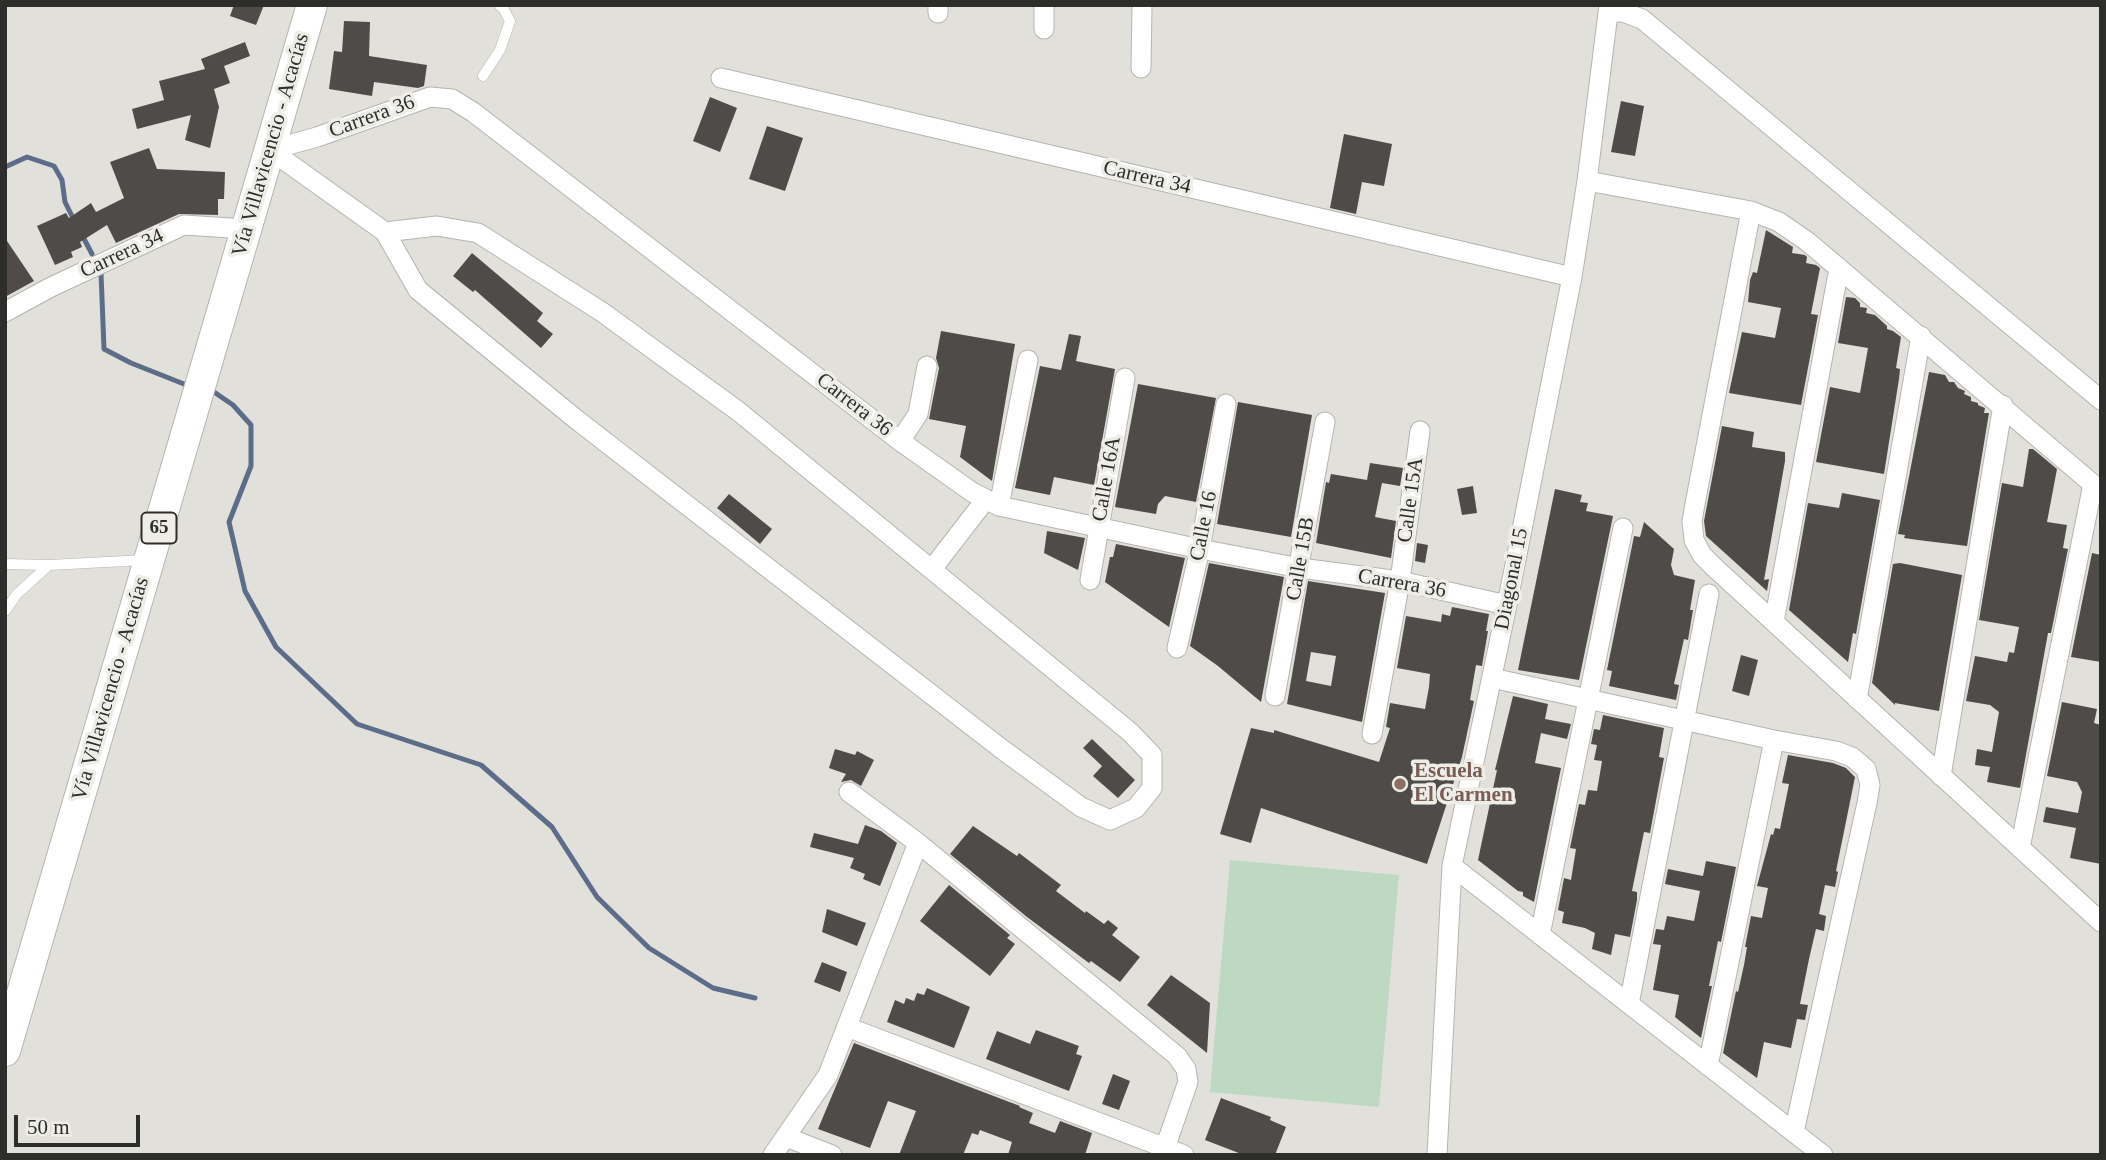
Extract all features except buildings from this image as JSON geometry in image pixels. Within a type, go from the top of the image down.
[{"type":"main road","name":"Vía Villavicencio - Acacías","points":[[5,1051],[312,5]]},
{"type":"street","points":[[1044,5],[1044,29]]},
{"type":"street","points":[[1141,68],[1142,5]]},
{"type":"street","points":[[1609,9],[1642,19],[2101,400]]},
{"type":"street","name":"Diagonal 15","points":[[1437,1155],[1452,866],[1572,277],[1609,9]]},
{"type":"street","name":"Carrera 34","points":[[721,78],[1572,277]]},
{"type":"street","name":"Carrera 36","points":[[270,150],[317,137],[430,97],[452,99],[901,441],[972,492],[993,502],[1200,549],[1300,568],[1399,581],[1507,605]]},
{"type":"street","points":[[270,150],[385,232],[418,290],[577,421],[992,742],[1081,807],[1110,820],[1136,808],[1152,788],[1152,755],[1130,732],[738,411],[602,312],[478,233],[437,226],[385,232]]},
{"type":"street","points":[[1587,181],[1751,211],[1779,222],[1808,242],[1921,336],[2097,487],[2020,848]]},
{"type":"street","points":[[1751,211],[1692,521],[1694,540],[1702,555],[2101,922]]},
{"type":"street","name":"Carrera 34","points":[[5,312],[51,287],[184,225],[247,229]]},
{"type":"street","points":[[1774,622],[1839,268]]},
{"type":"street","points":[[1857,699],[1921,336]]},
{"type":"street","points":[[932,569],[993,502],[1028,360]]},
{"type":"street","points":[[901,441],[918,414],[927,366]]},
{"type":"street","name":"Calle 16A","points":[[1090,580],[1125,378]]},
{"type":"street","name":"Calle 16","points":[[1177,648],[1200,549],[1226,404]]},
{"type":"street","points":[[1941,776],[2003,405]]},
{"type":"street","name":"Calle 15B","points":[[1275,696],[1325,422]]},
{"type":"street","name":"Calle 15A","points":[[1372,734],[1399,581],[1420,431]]},
{"type":"street","points":[[1541,935],[1623,528]]},
{"type":"street","points":[[1629,1004],[1709,594]]},
{"type":"street","points":[[1492,678],[1774,740],[1836,751],[1852,757],[1866,769],[1870,785],[1867,803],[1794,1132]]},
{"type":"street","points":[[1708,1066],[1774,740]]},
{"type":"street","points":[[846,1027],[1174,1151],[1188,1082],[1186,1069],[1177,1056],[918,843],[849,792]]},
{"type":"street","points":[[773,1155],[828,1075],[918,843]]},
{"type":"street","points":[[1452,866],[1823,1155]]},
{"type":"street","points":[[786,1137],[832,1155]]},
{"type":"lane","points":[[483,76],[499,50],[510,22],[499,5]]},
{"type":"lane","points":[[5,565],[149,560]]},
{"type":"lane","points":[[5,611],[17,594],[49,565]]},
{"type":"green space","points":[[1230,860],[1399,875],[1379,1107],[1210,1092]]},
{"type":"waterway","points":[[5,167],[27,157],[54,166],[62,180],[65,202],[74,220]]},
{"type":"waterway","points":[[82,235],[92,254]]},
{"type":"waterway","points":[[101,273],[104,349],[184,384]]},
{"type":"waterway","points":[[214,392],[233,405],[251,425],[251,466],[229,522],[245,591],[276,647],[357,724],[481,765],[552,827],[597,897],[649,948],[713,988],[755,998]]},
{"type":"place","name":"Escuela El Carmen","points":[[1400,784]]}]
